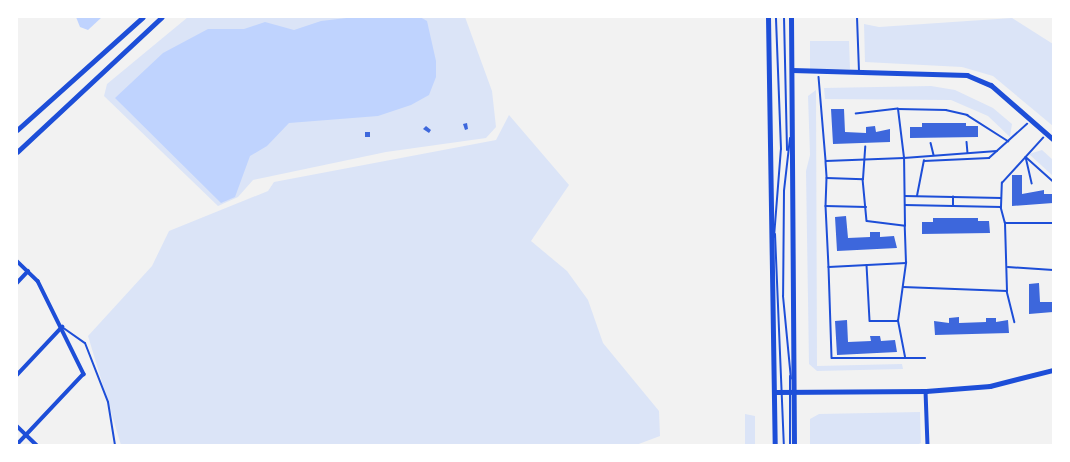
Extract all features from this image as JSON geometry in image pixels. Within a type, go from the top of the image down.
[{"type":"main road","points":[[17,130],[143,17]]},
{"type":"main road","points":[[17,152],[162,17]]},
{"type":"main road","points":[[768,17],[770,254],[775,392],[775,445]]},
{"type":"main road","points":[[791,17],[793,123],[789,392],[794,445]]},
{"type":"street","points":[[792,70],[967,75],[991,85],[1032,119],[1053,139]]},
{"type":"street","points":[[17,125],[24,125]]},
{"type":"street","points":[[17,261],[38,281],[84,374],[17,445]]},
{"type":"street","points":[[17,283],[28,271]]},
{"type":"street","points":[[17,375],[62,327]]},
{"type":"street","points":[[775,392],[926,391],[990,386],[1053,371]]},
{"type":"street","points":[[926,391],[928,445]]},
{"type":"street","points":[[17,426],[37,445]]},
{"type":"lane","points":[[770,254],[775,231],[781,149],[776,17]]},
{"type":"lane","points":[[784,17],[787,155],[783,296],[790,374],[784,445]]},
{"type":"lane","points":[[857,17],[859,72]]},
{"type":"lane","points":[[787,155],[793,123]]},
{"type":"lane","points":[[775,231],[789,392],[790,445]]},
{"type":"lane","points":[[62,327],[84,343],[108,402],[116,445]]},
{"type":"lane","points":[[789,392],[790,374]]},
{"type":"path","points":[[818,71],[826,161],[826,206],[832,358],[925,358]]},
{"type":"path","points":[[856,114],[898,109],[946,110],[967,115],[1008,141]]},
{"type":"path","points":[[898,109],[904,158],[906,263],[898,321],[905,357]]},
{"type":"path","points":[[917,196],[924,161],[989,158],[1032,119]]},
{"type":"path","points":[[1015,322],[1007,291],[1008,267],[1005,222],[1001,207],[1002,184],[1047,133]]},
{"type":"path","points":[[967,142],[968,153]]},
{"type":"path","points":[[931,143],[934,156]]},
{"type":"path","points":[[865,147],[867,159],[863,179],[867,221],[905,226]]},
{"type":"path","points":[[826,161],[904,158],[997,151]]},
{"type":"path","points":[[1026,156],[1053,182]]},
{"type":"path","points":[[1026,156],[1032,183]]},
{"type":"path","points":[[826,178],[863,179]]},
{"type":"path","points":[[905,196],[1001,198]]},
{"type":"path","points":[[953,197],[953,206]]},
{"type":"path","points":[[905,205],[1001,207]]},
{"type":"path","points":[[826,206],[866,207]]},
{"type":"path","points":[[1005,222],[1053,224]]},
{"type":"path","points":[[829,267],[906,263]]},
{"type":"path","points":[[867,265],[870,321],[898,321]]},
{"type":"path","points":[[1008,267],[1053,270]]},
{"type":"path","points":[[903,287],[1007,291]]},
{"type":"shaded area","points":[[188,17],[465,17],[492,91],[496,127],[486,138],[386,152],[253,180],[238,197],[218,206],[104,96],[107,84]]},
{"type":"shaded area","points":[[1012,18],[1053,44],[1053,126],[993,76],[962,67],[865,62],[864,24],[879,27]]},
{"type":"shaded area","points":[[810,41],[849,41],[850,69],[810,69]]},
{"type":"shaded area","points":[[931,86],[955,90],[993,108],[1012,124],[1010,137],[988,116],[951,100],[825,99],[824,88]]},
{"type":"shaded area","points":[[816,90],[817,366],[902,364],[903,369],[817,371],[809,364],[806,171],[810,155],[808,96]]},
{"type":"shaded area","points":[[509,115],[569,185],[531,241],[567,271],[588,300],[603,343],[659,411],[660,436],[636,445],[121,445],[88,336],[152,266],[169,231],[268,191],[274,182],[496,140]]},
{"type":"shaded area","points":[[1042,150],[1053,160],[1053,176],[1029,154]]},
{"type":"shaded area","points":[[920,412],[921,443],[917,445],[810,445],[810,419],[819,414]]},
{"type":"shaded area","points":[[745,414],[755,416],[755,445],[745,445]]},
{"type":"water","points":[[76,17],[102,17],[88,30],[80,27]]},
{"type":"water","points":[[355,17],[420,17],[427,21],[436,61],[436,77],[429,95],[411,105],[378,116],[289,123],[267,146],[250,156],[235,197],[221,203],[115,98],[163,53],[208,29],[244,29],[265,22],[294,30],[321,21]]},
{"type":"building","points":[[831,109],[844,109],[845,132],[866,133],[866,127],[875,126],[876,132],[890,129],[890,142],[833,144]]},
{"type":"building","points":[[467,123],[468,129],[465,130],[463,124]]},
{"type":"building","points":[[922,123],[966,123],[966,126],[978,126],[978,137],[910,138],[910,127],[922,127]]},
{"type":"building","points":[[426,126],[431,130],[429,133],[423,129]]},
{"type":"building","points":[[365,132],[370,132],[370,137],[365,137]]},
{"type":"building","points":[[1012,175],[1022,175],[1022,194],[1044,190],[1044,194],[1053,194],[1053,203],[1012,206]]},
{"type":"building","points":[[846,216],[848,238],[870,237],[870,232],[880,232],[880,237],[894,236],[897,248],[837,251],[835,217]]},
{"type":"building","points":[[933,218],[978,218],[978,221],[989,221],[990,233],[922,234],[922,222],[933,222]]},
{"type":"building","points":[[1039,283],[1040,302],[1053,302],[1053,312],[1029,314],[1029,284]]},
{"type":"building","points":[[959,317],[959,323],[986,322],[986,318],[996,318],[996,322],[1008,320],[1009,333],[935,335],[934,321],[949,323],[949,318]]},
{"type":"building","points":[[847,320],[848,342],[871,341],[870,336],[880,336],[881,341],[895,340],[897,352],[837,355],[835,321]]}]
